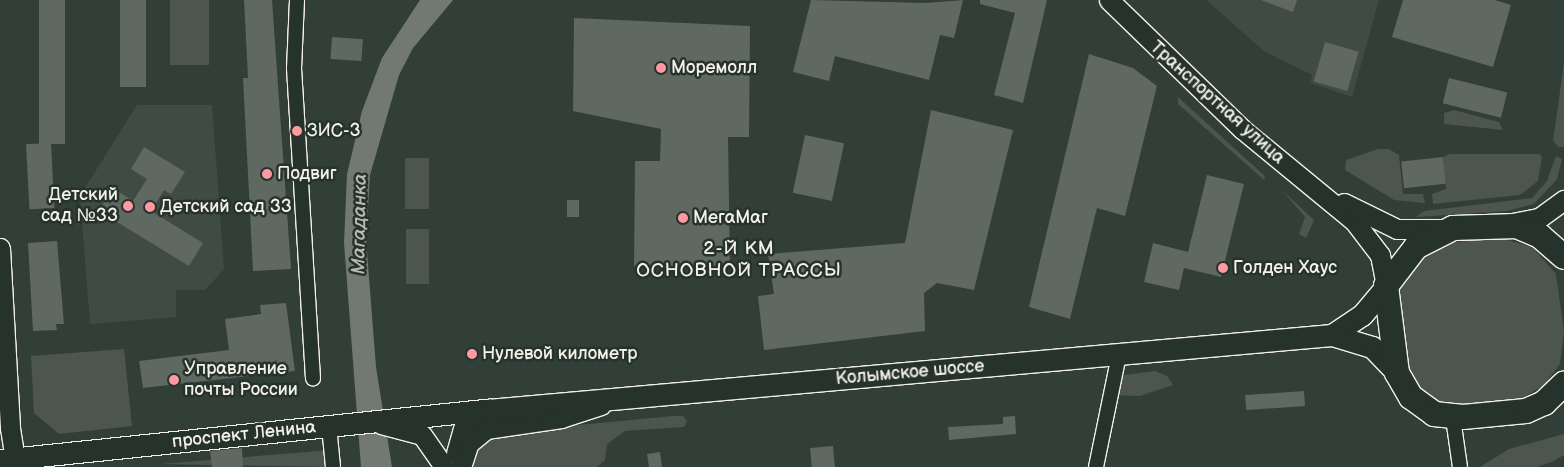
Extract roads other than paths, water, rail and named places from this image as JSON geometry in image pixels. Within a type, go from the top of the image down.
[{"type":"highway","name":"Колымское шоссе","points":[[1561,255],[1525,228],[1500,224],[1453,228],[1416,247],[1386,286],[1397,373],[1417,402],[1434,414],[1453,418],[1526,411],[1544,403],[1564,384]]},
{"type":"main road","name":"Колымское шоссе","points":[[1332,335],[1362,315],[1386,286]]},
{"type":"main road","name":"Колымское шоссе","points":[[488,410],[1332,335],[1372,347],[1397,373]]},
{"type":"main road","name":"проспект Ленина","points":[[11,462],[370,422],[409,424],[488,410]]},
{"type":"street","points":[[297,0],[294,68],[313,378]]},
{"type":"street","name":"Транспортная улица","points":[[1109,0],[1242,129],[1331,199],[1374,246],[1386,286]]},
{"type":"street","name":"Транспортная улица","points":[[1331,199],[1397,229],[1453,228]]},
{"type":"street","points":[[1500,224],[1539,218],[1564,200]]},
{"type":"street","points":[[0,248],[11,462]]},
{"type":"street","points":[[1096,467],[1119,355]]},
{"type":"street","points":[[461,467],[469,443],[486,429],[561,418],[624,398]]},
{"type":"street","points":[[454,467],[463,429],[488,410]]},
{"type":"street","points":[[1453,418],[1460,467]]},
{"type":"street","points":[[409,424],[426,440],[444,467]]},
{"type":"street","points":[[333,426],[333,467]]},
{"type":"water","name":"Магаданка","points":[[420,0],[453,0],[413,48],[399,75],[370,175],[366,239],[376,367],[392,467],[361,467],[344,243],[347,174],[362,111],[382,58]]},
{"type":"place","name":"Моремолл","points":[[661,68]]},
{"type":"place","name":"ЗИС-3","points":[[297,131]]},
{"type":"place","name":"Подвиг","points":[[267,174]]},
{"type":"place","name":"Детский сад №33","points":[[128,206]]},
{"type":"place","name":"Детский сад 33","points":[[150,207]]},
{"type":"place","name":"МегаМаг","points":[[683,218]]},
{"type":"place","name":"Голден Хаус","points":[[1223,268]]},
{"type":"place","name":"Нулевой километр","points":[[472,354]]},
{"type":"place","name":"Управление почты России","points":[[174,380]]},
{"type":"district","name":"2-Й КМ ОСНОВНОЙ ТРАССЫ","points":[[739,260]]}]
